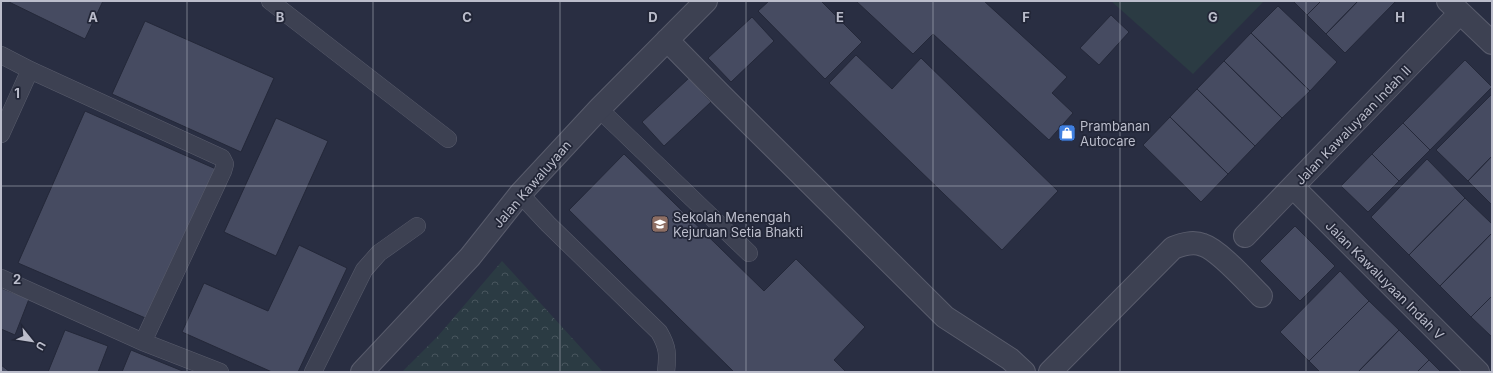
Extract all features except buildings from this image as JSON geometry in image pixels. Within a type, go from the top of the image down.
[{"type":"street","name":"Jalan Kawaluyaan","points":[[362,372],[470,257],[520,194],[599,109],[706,1]]},
{"type":"street","points":[[1454,7],[1492,42]]},
{"type":"street","name":"Jalan Kawaluyaan Indah II","points":[[1245,236],[1293,187],[1454,7]]},
{"type":"street","points":[[667,40],[945,317],[1010,359],[1024,372]]},
{"type":"street","name":"Jalan Kawaluyaan Indah V","points":[[1293,187],[1478,372]]},
{"type":"street","points":[[1050,372],[1173,248],[1184,244],[1195,243],[1211,248],[1261,296]]},
{"type":"lane","points":[[270,1],[448,139]]},
{"type":"lane","points":[[1,55],[30,70],[222,158],[225,164],[143,342]]},
{"type":"lane","points":[[1,134],[30,70]]},
{"type":"lane","points":[[599,109],[749,253]]},
{"type":"lane","points":[[520,194],[548,224],[659,332],[665,342],[668,355],[666,372]]},
{"type":"lane","points":[[313,372],[364,270],[379,253],[417,226]]},
{"type":"lane","points":[[1,278],[143,342],[220,372]]},
{"type":"green space","points":[[1111,1],[1264,1],[1193,74]]},
{"type":"green space","points":[[502,261],[603,372],[402,372],[438,336]]},
{"type":"place","name":"Prambanan Autocare","points":[[1067,133]]},
{"type":"place","name":"Sekolah Menengah Kejuruan Setia Bhakti","points":[[660,224]]}]
